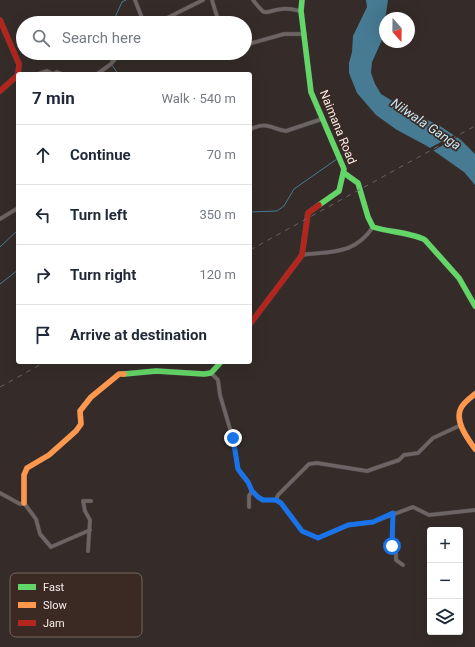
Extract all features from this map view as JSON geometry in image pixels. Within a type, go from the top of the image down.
[{"type":"street","points":[[135,0],[141,16]]},
{"type":"street","points":[[171,16],[203,0]]},
{"type":"street","points":[[212,0],[217,16]]},
{"type":"street","points":[[253,0],[262,12],[268,14],[284,8],[301,11]]},
{"type":"street","name":"Naimana Road","points":[[252,321],[302,255],[308,213],[339,191],[344,173],[344,169],[311,92],[301,11],[302,0]]},
{"type":"street","points":[[0,20],[16,57]]},
{"type":"street","points":[[252,43],[284,34],[305,34]]},
{"type":"street","points":[[17,60],[19,64],[18,72]]},
{"type":"street","points":[[99,72],[112,60]]},
{"type":"street","points":[[0,91],[16,77]]},
{"type":"street","points":[[252,129],[258,126],[272,125],[280,130],[286,131],[322,119]]},
{"type":"street","points":[[344,173],[358,183],[368,217],[373,227],[387,232],[420,237],[440,256],[461,280],[475,306]]},
{"type":"street","points":[[0,219],[16,209]]},
{"type":"street","points":[[302,255],[345,250],[357,245],[366,238],[373,227]]},
{"type":"street","points":[[90,530],[51,546],[40,534],[36,519],[24,503],[24,475],[27,468],[48,455],[76,431],[80,424],[80,411],[92,397],[120,374],[156,371],[204,374],[211,373],[219,364]]},
{"type":"street","points":[[211,373],[218,380],[220,395],[233,438],[238,469],[248,482],[252,491],[258,497],[263,500],[276,500],[281,503],[302,531],[318,538],[348,525],[373,522],[393,513],[413,507],[429,515],[475,510]]},
{"type":"street","points":[[475,394],[461,407],[459,416],[461,425],[475,449]]},
{"type":"street","points":[[276,500],[278,495],[309,464],[317,463],[367,471],[399,460],[404,456],[418,453],[433,438],[461,425]]},
{"type":"street","points":[[249,507],[249,496],[252,491]]},
{"type":"street","points":[[0,493],[20,504],[24,503]]},
{"type":"street","points":[[88,551],[90,520],[85,511],[83,501],[91,501]]},
{"type":"street","points":[[393,513],[392,546],[396,554],[396,560],[403,565]]},
{"type":"water","name":"Nilwala Ganga","points":[[366,0],[388,0],[386,12],[379,12],[379,47],[372,62],[371,73],[381,94],[407,110],[440,126],[461,140],[475,154],[475,185],[464,172],[427,146],[397,130],[376,115],[357,93],[349,73],[349,63],[352,52],[353,36],[367,7]]},
{"type":"pier","points":[[456,134],[459,136],[431,152],[428,149]]},
{"type":"waterway","points":[[116,16],[122,2],[126,0]]},
{"type":"waterway","points":[[112,65],[117,72]]},
{"type":"waterway","points":[[252,212],[277,211],[284,206],[294,189],[337,159]]},
{"type":"waterway","points":[[0,247],[16,232]]},
{"type":"waterway","points":[[0,284],[16,272]]},
{"type":"railway","points":[[252,249],[475,126]]},
{"type":"railway","points":[[0,387],[41,364]]},
{"type":"traffic: fast","points":[[302,0],[301,11],[311,92],[344,169],[339,191],[319,205]]},
{"type":"traffic: fast","points":[[344,173],[358,183],[368,217],[373,227],[414,236],[425,240],[459,278],[475,306]]},
{"type":"traffic: fast","points":[[124,374],[156,371],[204,374],[211,373],[219,364]]},
{"type":"traffic: slow","points":[[24,503],[24,475],[27,468],[49,455],[76,431],[81,424],[80,411],[91,397],[119,374],[124,374]]},
{"type":"traffic: slow","points":[[475,394],[467,400],[459,413],[463,430],[475,449]]},
{"type":"traffic: jam","points":[[0,20],[16,57]]},
{"type":"traffic: jam","points":[[17,60],[19,64],[18,72]]},
{"type":"traffic: jam","points":[[0,91],[16,77]]},
{"type":"traffic: jam","points":[[252,321],[302,255],[308,213],[319,205]]},
{"type":"route","points":[[233,438],[238,469],[248,482],[252,491],[263,500],[276,500],[281,503],[302,531],[318,538],[348,525],[373,522],[393,513],[392,546]]}]
